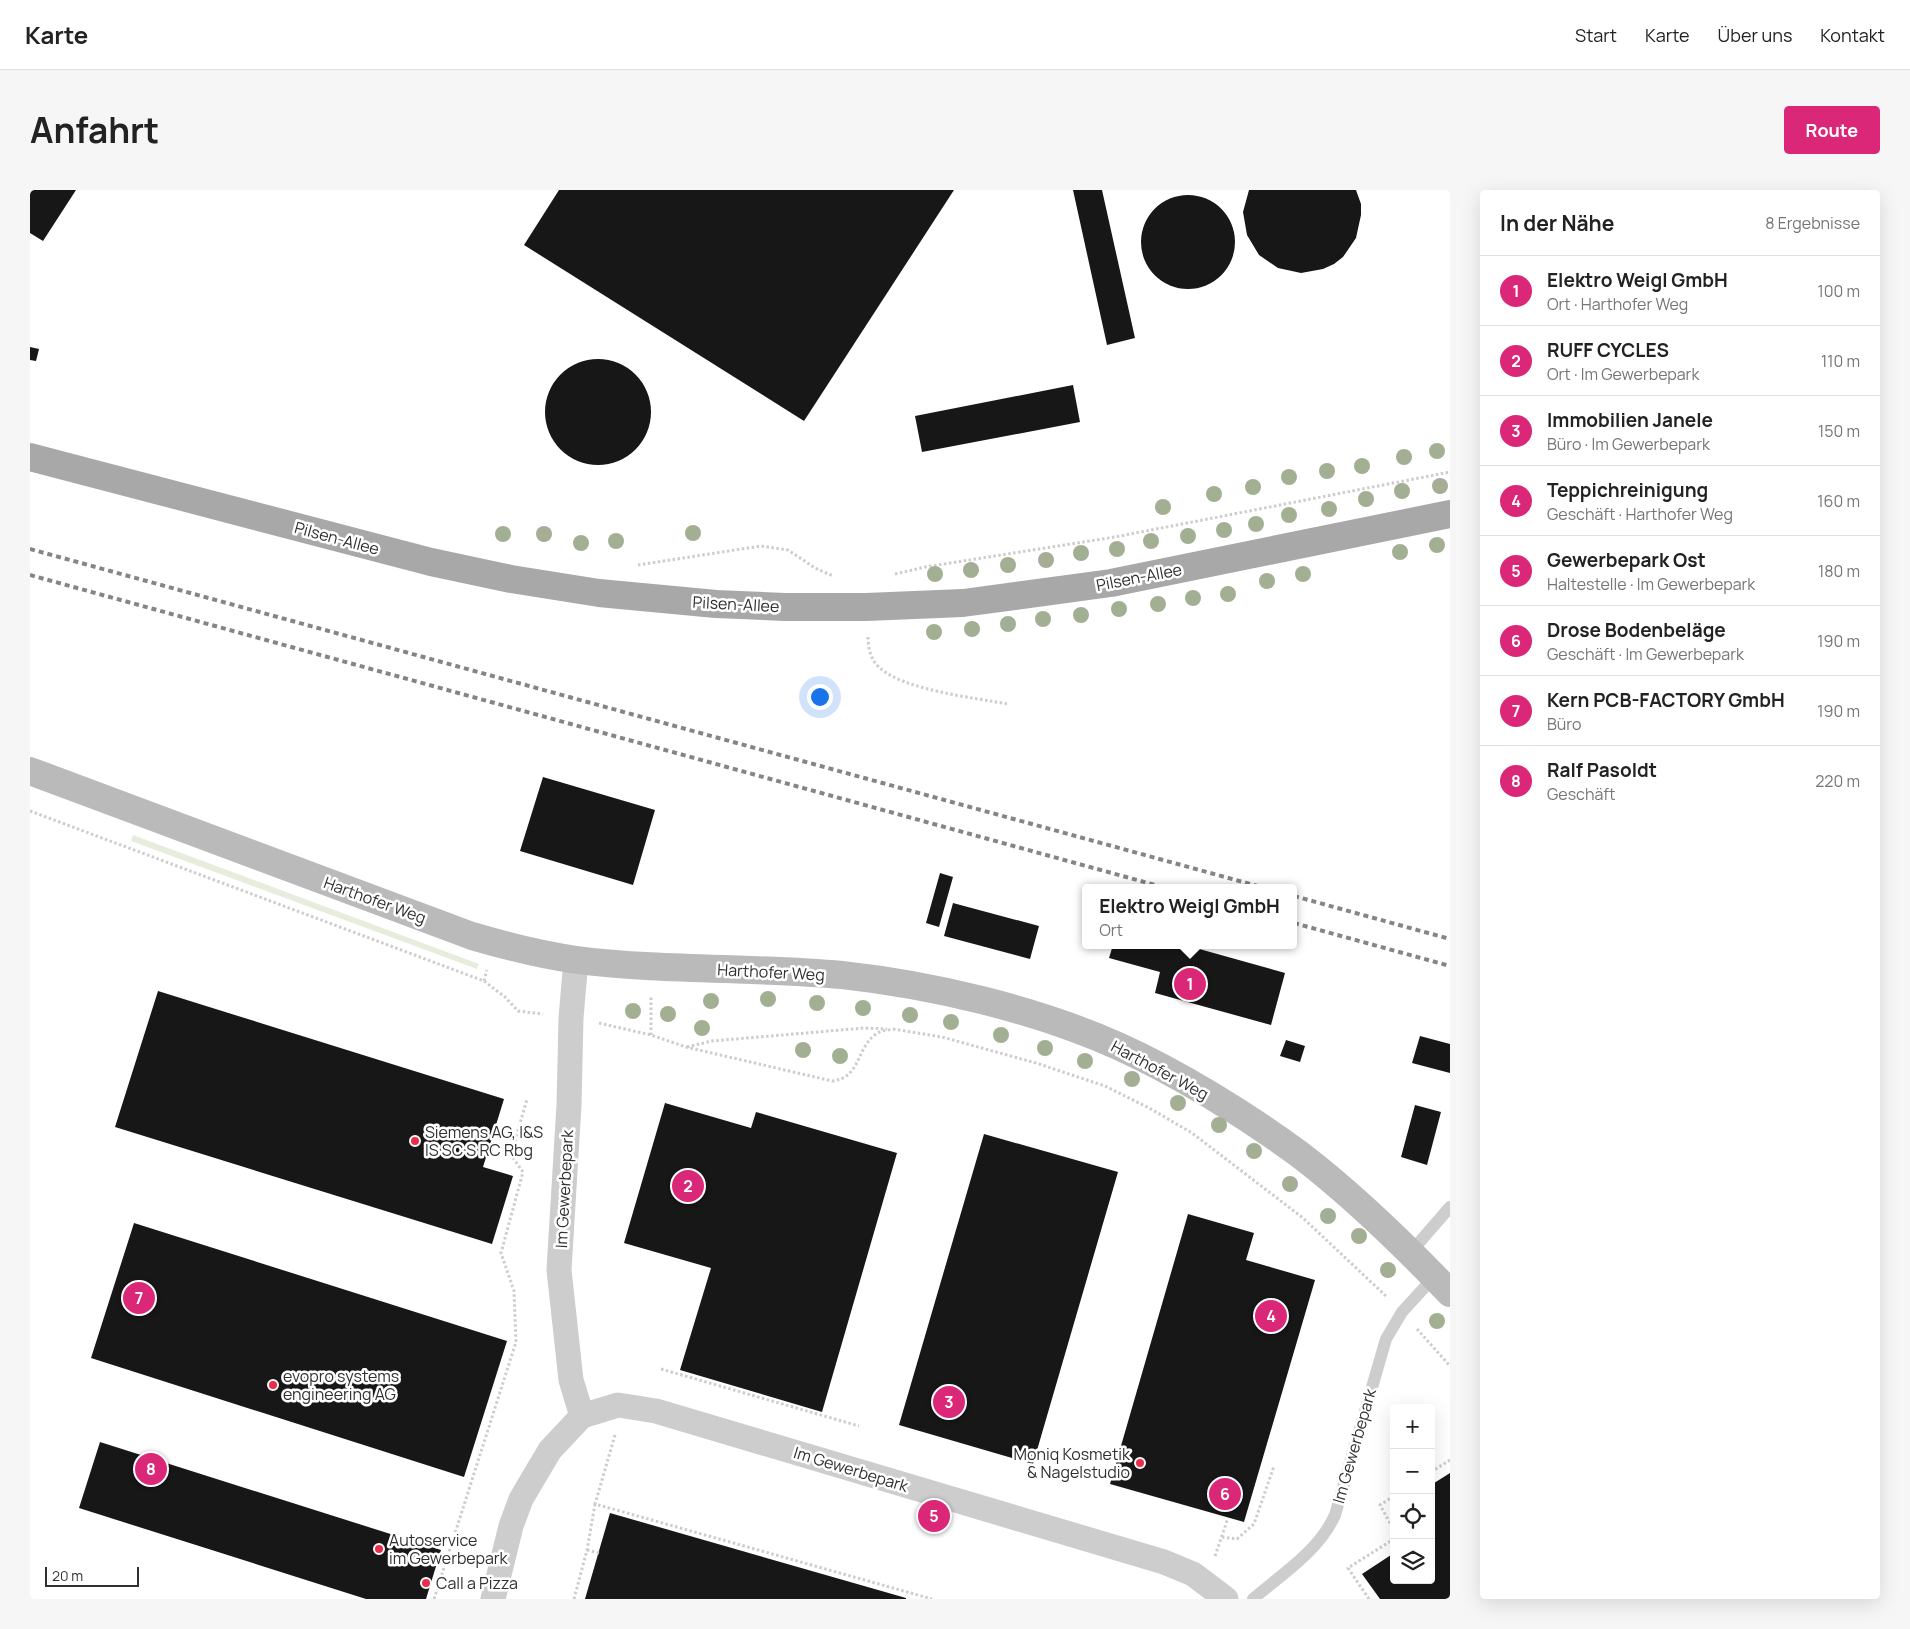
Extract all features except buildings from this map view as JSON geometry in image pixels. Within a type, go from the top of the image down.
[{"type":"main road","name":"Pilsen-Allee","points":[[30,457],[431,562],[511,579],[599,593],[716,604],[785,607],[963,603],[1111,583],[1450,514]]},
{"type":"street","name":"Harthofer Weg","points":[[30,771],[472,936],[519,949],[576,960],[842,976],[893,982],[1017,1010],[1074,1029],[1118,1046],[1185,1081],[1299,1155],[1364,1209],[1442,1285]]},
{"type":"street","name":"Im Gewerbepark","points":[[576,960],[571,1018],[569,1105],[559,1270],[571,1380],[582,1416]]},
{"type":"street","name":"Im Gewerbepark","points":[[494,1599],[512,1526],[521,1499],[550,1450],[582,1416],[618,1405],[656,1410],[1155,1559],[1193,1574],[1226,1599]]},
{"type":"lane","points":[[1410,1253],[1450,1207]]},
{"type":"lane","name":"Im Gewerbepark","points":[[1253,1599],[1316,1544],[1328,1531],[1335,1515],[1382,1350],[1392,1327],[1402,1312],[1442,1285]]},
{"type":"path","points":[[889,575],[924,567],[1115,536],[1450,472]]},
{"type":"path","points":[[633,566],[761,546],[788,550],[815,568],[840,580]]},
{"type":"path","points":[[866,606],[868,649],[878,667],[893,678],[912,685],[1008,704]]},
{"type":"path","points":[[30,811],[484,981],[505,997],[518,1011],[571,1018],[651,1035],[686,1047],[832,1081],[842,1080],[850,1075],[868,1040],[877,1032],[895,1029]]},
{"type":"path","points":[[686,1047],[712,1041],[864,1028],[895,1029],[942,1038],[1036,1063],[1106,1086],[1192,1132],[1303,1218],[1402,1312],[1450,1366]]},
{"type":"path","points":[[434,1599],[516,1342],[514,1291],[501,1253],[523,1172],[511,1155],[527,1099]]},
{"type":"path","points":[[661,1369],[859,1426]]},
{"type":"path","points":[[574,1599],[587,1550],[595,1504],[624,1406]]},
{"type":"path","points":[[1435,1469],[1449,1460]]},
{"type":"path","points":[[1222,1537],[1237,1539],[1254,1524],[1274,1466]]},
{"type":"path","points":[[1390,1499],[1380,1505],[1390,1523]]},
{"type":"path","points":[[595,1504],[932,1599]]},
{"type":"path","points":[[1205,1583],[1228,1518]]},
{"type":"path","points":[[1369,1599],[1348,1568],[1392,1539]]},
{"type":"path","points":[[587,1550],[599,1554]]},
{"type":"green space","points":[[133,835],[479,964],[477,969],[131,841]]},
{"type":"railway","points":[[30,549],[1250,884]]},
{"type":"railway","points":[[30,575],[1151,884]]},
{"type":"railway","points":[[1297,897],[1450,939]]},
{"type":"railway","points":[[1297,924],[1450,966]]},
{"type":"place","name":"Elektro Weigl GmbH","points":[[1190,984]]},
{"type":"place","name":"Siemens AG, I&S IS SC S RC Rbg","points":[[415,1141]]},
{"type":"place","name":"RUFF CYCLES","points":[[688,1186]]},
{"type":"place","name":"Kern PCB-FACTORY GmbH","points":[[139,1298]]},
{"type":"place","name":"Teppichreinigung","points":[[1271,1316]]},
{"type":"place","name":"evopro systems engineering AG","points":[[273,1385]]},
{"type":"place","name":"Immobilien Janele","points":[[949,1402]]},
{"type":"place","name":"Moniq Kosmetik & Nagelstudio","points":[[1140,1463]]},
{"type":"place","name":"Ralf Pasoldt","points":[[151,1469]]},
{"type":"place","name":"Drose Bodenbeläge","points":[[1225,1494]]},
{"type":"place","name":"Gewerbepark Ost","points":[[934,1516]]},
{"type":"place","name":"Autoservice im Gewerbepark","points":[[379,1549]]},
{"type":"place","name":"Call a Pizza","points":[[426,1583]]}]
